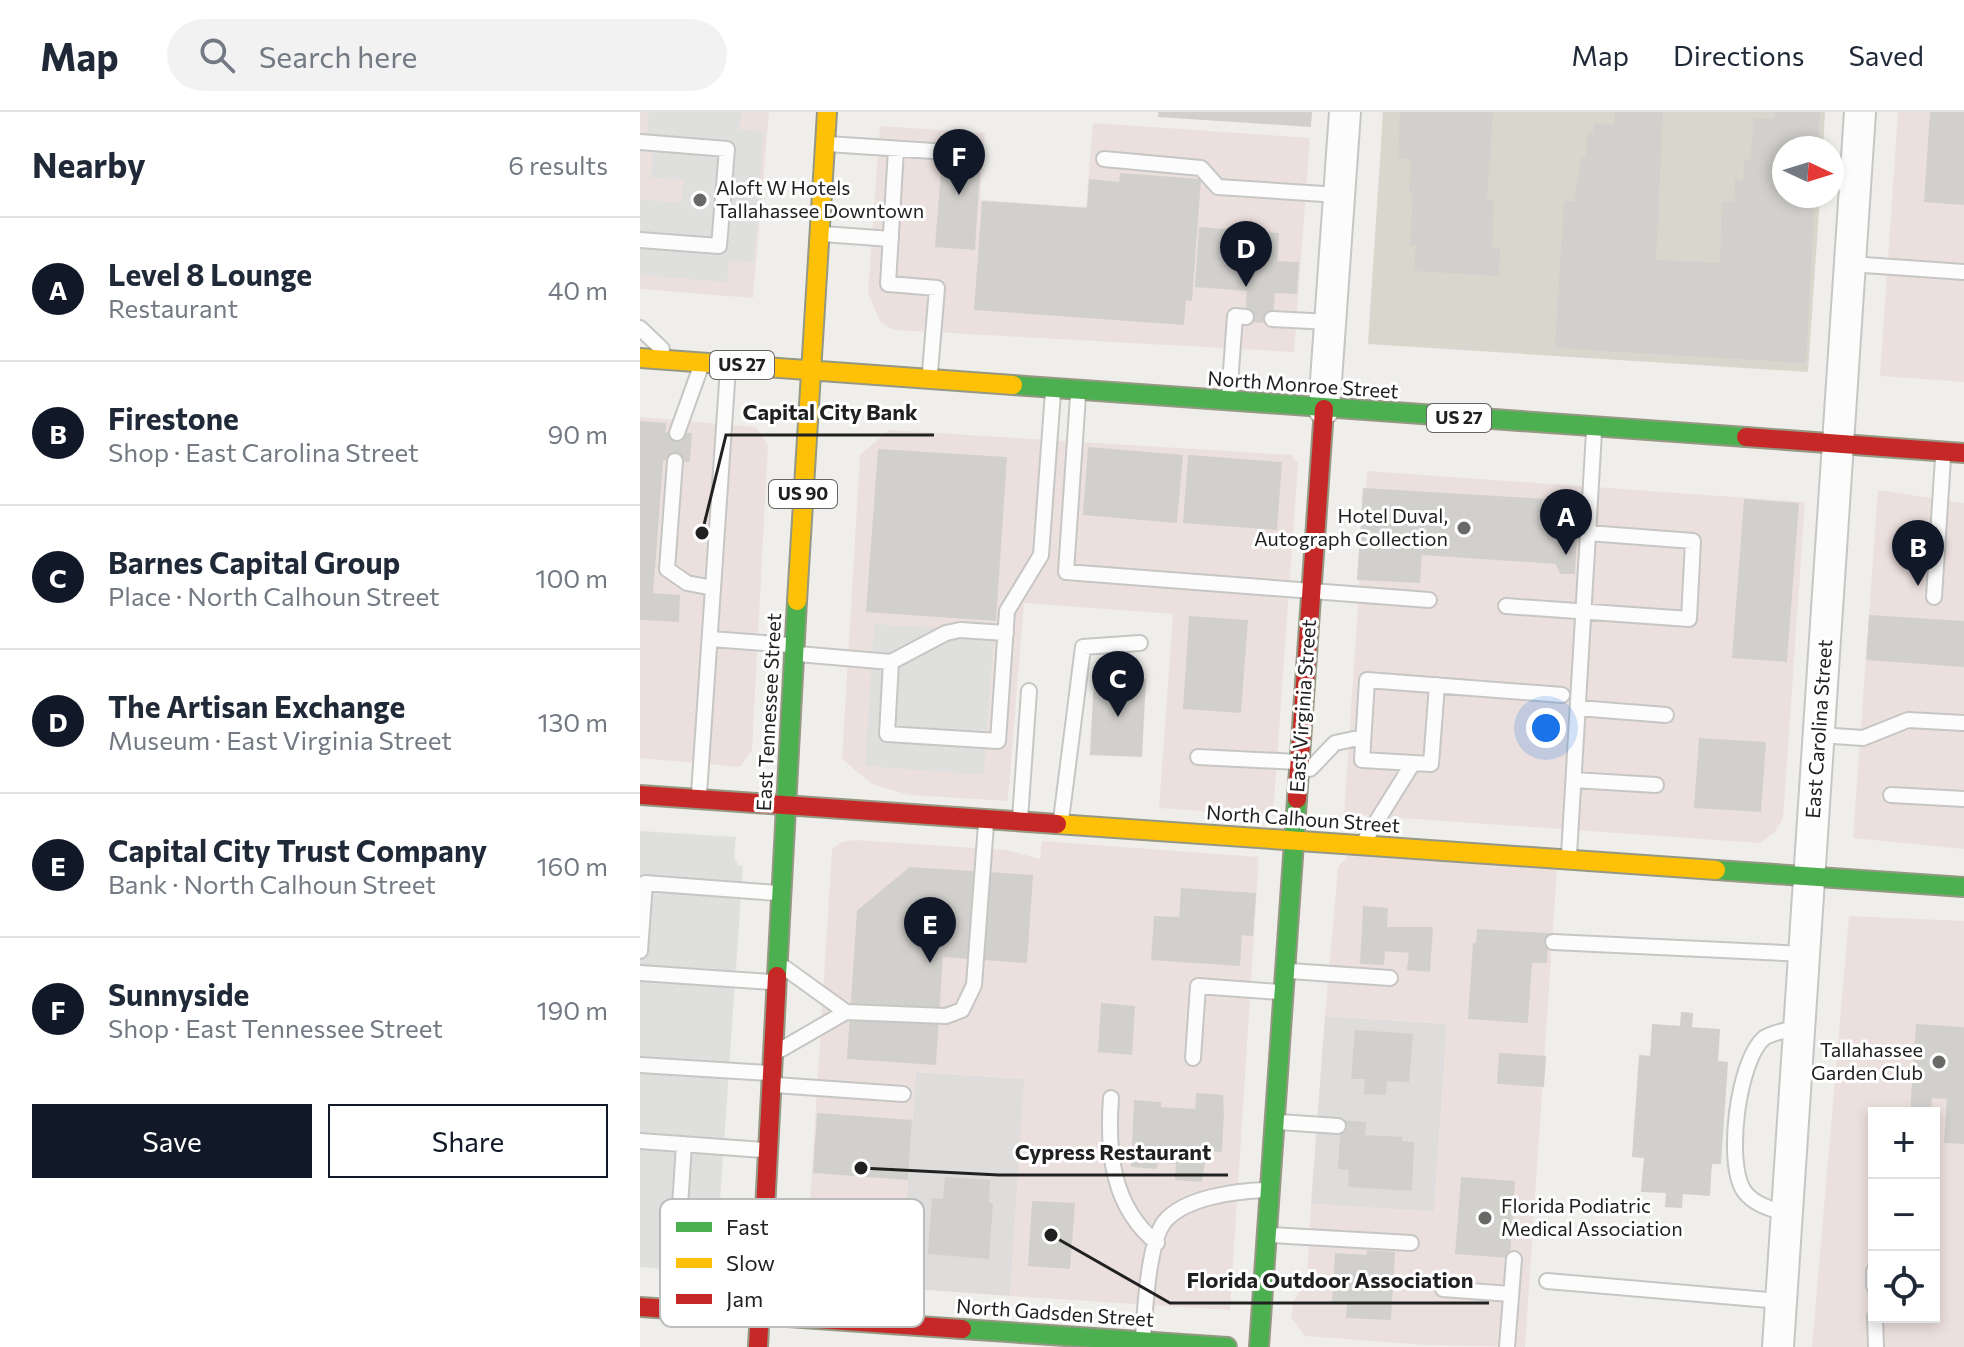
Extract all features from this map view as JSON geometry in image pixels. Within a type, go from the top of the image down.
[{"type":"street","name":"East Tennessee Street","points":[[766,1199],[809,369],[827,112]]},
{"type":"street","name":"East Virginia Street","points":[[1259,1347],[1345,112]]},
{"type":"street","name":"East Carolina Street","points":[[1778,1347],[1860,112]]},
{"type":"street","name":"North Monroe Street","points":[[640,358],[1964,453]]},
{"type":"street","name":"North Calhoun Street","points":[[640,795],[1964,887]]},
{"type":"street","name":"North Gadsden Street","points":[[640,1307],[660,1308]]},
{"type":"street","name":"East Tennessee Street","points":[[749,1347],[756,1327]]},
{"type":"street","name":"East Tennessee Street","points":[[758,1347],[759,1327]]},
{"type":"street","name":"North Gadsden Street","points":[[894,1327],[989,1339],[1143,1341],[1227,1347]]},
{"type":"lane","points":[[640,142],[727,149],[719,246],[640,240]]},
{"type":"lane","points":[[825,144],[948,152]]},
{"type":"lane","points":[[896,149],[888,284],[937,288],[930,381]]},
{"type":"lane","points":[[1104,159],[1201,168],[1218,187],[1339,195]]},
{"type":"lane","points":[[819,234],[891,239]]},
{"type":"lane","points":[[1850,264],[1964,272]]},
{"type":"lane","points":[[1229,402],[1235,316],[1246,317]]},
{"type":"lane","points":[[1272,319],[1330,322]]},
{"type":"lane","points":[[640,328],[674,361]]},
{"type":"lane","points":[[677,433],[703,362]]},
{"type":"lane","points":[[699,800],[729,364]]},
{"type":"lane","points":[[891,662],[887,734],[998,741],[1007,611],[1041,555],[1053,389]]},
{"type":"lane","points":[[1078,391],[1066,572],[1429,600]]},
{"type":"lane","points":[[1569,860],[1594,428]]},
{"type":"lane","points":[[1934,597],[1944,451]]},
{"type":"lane","points":[[675,461],[667,569],[687,583],[713,588]]},
{"type":"lane","points":[[1506,606],[1689,619],[1693,541],[1588,533]]},
{"type":"lane","points":[[710,639],[891,662],[946,633],[960,630],[1006,633]]},
{"type":"lane","points":[[1060,824],[1083,647],[1140,643]]},
{"type":"lane","points":[[1437,685],[1431,764],[1362,760],[1367,680],[1437,685],[1562,695]]},
{"type":"lane","points":[[1020,822],[1029,691]]},
{"type":"lane","points":[[1578,708],[1666,715]]},
{"type":"lane","points":[[1819,735],[1863,738],[1908,720],[1964,723]]},
{"type":"lane","points":[[1298,786],[1335,743],[1363,737]]},
{"type":"lane","points":[[1198,757],[1299,762]]},
{"type":"lane","points":[[1361,845],[1413,763]]},
{"type":"lane","points":[[1574,780],[1656,785]]},
{"type":"lane","points":[[1891,795],[1964,799]]},
{"type":"lane","points":[[640,973],[777,973],[846,1012],[946,1016],[962,1010],[969,1002],[974,985],[987,819]]},
{"type":"lane","points":[[640,951],[645,883],[781,893]]},
{"type":"lane","points":[[1553,942],[1804,954]]},
{"type":"lane","points":[[1285,970],[1390,978]]},
{"type":"lane","points":[[1193,1058],[1198,986],[1284,992]]},
{"type":"lane","points":[[773,1054],[846,1012]]},
{"type":"lane","points":[[1787,1214],[1760,1205],[1745,1193],[1738,1179],[1738,1119],[1742,1074],[1753,1052],[1766,1036],[1800,1027]]},
{"type":"lane","points":[[640,1065],[903,1094]]},
{"type":"lane","points":[[1111,1098],[1110,1157],[1117,1182],[1126,1208],[1157,1243]]},
{"type":"lane","points":[[1275,1122],[1338,1126]]},
{"type":"lane","points":[[640,1141],[768,1151]]},
{"type":"lane","points":[[680,1199],[684,1144]]},
{"type":"lane","points":[[1143,1341],[1146,1286],[1163,1223],[1178,1210],[1241,1191],[1270,1189]]},
{"type":"lane","points":[[1267,1235],[1411,1243]]},
{"type":"lane","points":[[1507,1347],[1514,1259]]},
{"type":"lane","points":[[1547,1281],[1781,1301]]},
{"type":"lane","points":[[1443,1289],[1511,1294]]},
{"type":"lane","points":[[1875,1323],[1876,1347]]},
{"type":"shaded area","name":"Aloft W Hotels Tallahassee Downtown","points":[[640,112],[769,112],[753,298],[640,289]]},
{"type":"shaded area","name":"Aloft W Hotels Tallahassee Downtown","points":[[649,112],[741,112],[740,130],[764,132],[754,262],[729,260],[727,282],[640,275],[640,199],[681,203],[684,180],[651,178],[653,144],[646,143]]},
{"type":"shaded area","points":[[1383,112],[1825,112],[1824,136],[1772,136],[1772,208],[1819,208],[1808,372],[1368,344]]},
{"type":"shaded area","points":[[1898,112],[1964,112],[1964,382],[1880,376]]},
{"type":"shaded area","points":[[1093,123],[1310,138],[1294,352],[894,330],[880,322],[868,293],[880,126],[985,133],[980,200],[1086,207]]},
{"type":"shaded area","points":[[640,417],[755,427],[768,445],[752,750],[740,767],[640,758]]},
{"type":"shaded area","points":[[889,430],[1291,455],[1298,463],[1273,816],[1159,808],[1173,614],[1024,603],[1008,801],[909,795],[872,784],[842,759],[860,455]]},
{"type":"shaded area","points":[[1367,471],[1805,502],[1783,819],[1774,833],[1760,843],[1344,814]]},
{"type":"shaded area","points":[[1878,490],[1964,503],[1964,849],[1853,838]]},
{"type":"shaded area","points":[[874,624],[994,632],[984,775],[865,766]]},
{"type":"shaded area","points":[[640,831],[736,837],[734,857],[738,865],[743,866],[720,1199],[660,1199],[660,1269],[640,1267]]},
{"type":"shaded area","points":[[855,840],[1007,850],[1040,859],[1042,841],[1259,857],[1230,1310],[1010,1296],[1024,1079],[916,1072],[907,1199],[810,1199],[832,849],[842,842]]},
{"type":"shaded area","points":[[1349,855],[1557,869],[1525,1347],[1426,1345],[1305,1336],[1291,1317],[1294,1300],[1307,1279],[1311,1204],[1434,1211],[1447,1024],[1325,1016],[1338,867]]},
{"type":"shaded area","points":[[1849,916],[1964,921],[1964,1347],[1812,1347]]},
{"type":"shaded area","points":[[1325,1016],[1447,1024],[1434,1212],[1311,1204]]},
{"type":"shaded area","points":[[916,1072],[1025,1079],[1010,1296],[924,1290],[924,1199],[907,1199]]},
{"type":"building","points":[[1159,112],[1311,112],[1310,126],[1159,116]]},
{"type":"building","points":[[1401,112],[1492,112],[1486,200],[1493,201],[1491,248],[1499,248],[1498,275],[1415,270],[1417,244],[1411,244],[1412,158],[1399,157]]},
{"type":"building","points":[[1616,112],[1662,112],[1655,261],[1721,264],[1723,203],[1735,203],[1736,181],[1744,182],[1745,161],[1751,161],[1755,119],[1775,120],[1776,112],[1819,112],[1818,136],[1772,136],[1772,208],[1813,208],[1805,362],[1556,347],[1565,202],[1575,202],[1582,159],[1587,159],[1588,134],[1594,135],[1595,124],[1615,125]]},
{"type":"building","points":[[1931,112],[1964,112],[1964,204],[1925,201]]},
{"type":"building","points":[[942,170],[979,172],[974,249],[936,246]]},
{"type":"building","points":[[1121,174],[1200,180],[1191,300],[1185,299],[1183,324],[975,309],[983,202],[1088,209],[1090,180],[1120,183]]},
{"type":"building","points":[[1200,228],[1278,234],[1274,292],[1196,286]]},
{"type":"building","points":[[1276,262],[1298,263],[1296,293],[1274,292]]},
{"type":"building","points":[[1248,290],[1274,292],[1272,322],[1246,321]]},
{"type":"building","points":[[640,422],[665,424],[652,594],[679,596],[678,621],[640,619]]},
{"type":"building","points":[[664,433],[691,434],[689,461],[662,459]]},
{"type":"building","points":[[1089,448],[1182,456],[1176,522],[1084,514]]},
{"type":"building","points":[[879,450],[1006,458],[995,620],[867,611]]},
{"type":"building","points":[[1189,456],[1281,463],[1276,529],[1184,522]]},
{"type":"building","name":"Hotel Duval, Autograph Collection","points":[[1364,489],[1564,501],[1565,536],[1576,536],[1574,573],[1561,573],[1556,563],[1421,554],[1419,582],[1358,579]]},
{"type":"building","points":[[1745,500],[1798,504],[1786,661],[1733,657]]},
{"type":"building","points":[[1870,616],[1964,622],[1964,666],[1867,659]]},
{"type":"building","points":[[1190,617],[1247,621],[1240,712],[1184,708]]},
{"type":"building","points":[[1095,677],[1145,680],[1141,756],[1091,754]]},
{"type":"building","points":[[1700,739],[1765,743],[1760,811],[1695,807]]},
{"type":"building","points":[[910,868],[1032,876],[1026,962],[942,956],[935,1064],[848,1058],[858,911]]},
{"type":"building","points":[[1182,889],[1255,894],[1252,935],[1241,934],[1239,965],[1152,959],[1155,917],[1180,918]]},
{"type":"building","points":[[1364,907],[1387,909],[1386,928],[1432,928],[1429,971],[1408,969],[1410,952],[1384,950],[1383,964],[1361,963]]},
{"type":"building","points":[[1478,930],[1548,934],[1546,962],[1531,962],[1527,1022],[1469,1018],[1474,944],[1477,944]]},
{"type":"building","points":[[1102,1004],[1134,1007],[1131,1054],[1099,1051]]},
{"type":"building","points":[[1682,1013],[1692,1014],[1691,1028],[1719,1030],[1717,1062],[1727,1063],[1720,1163],[1711,1163],[1709,1195],[1682,1193],[1681,1207],[1666,1206],[1667,1192],[1642,1191],[1645,1157],[1633,1156],[1640,1056],[1651,1057],[1653,1025],[1681,1027]]},
{"type":"building","name":"Tallahassee Garden Club","points":[[1917,1025],[1964,1028],[1964,1143],[1945,1142],[1948,1098],[1931,1097],[1930,1107],[1911,1107]]},
{"type":"building","points":[[1356,1031],[1412,1035],[1408,1081],[1386,1080],[1385,1094],[1365,1093],[1366,1078],[1352,1078]]},
{"type":"building","points":[[1500,1054],[1545,1057],[1543,1086],[1498,1083]]},
{"type":"building","points":[[1197,1094],[1222,1096],[1223,1113],[1221,1151],[1206,1150],[1201,1181],[1176,1179],[1177,1163],[1157,1162],[1156,1168],[1132,1166],[1135,1101],[1160,1103],[1160,1108],[1196,1110]]},
{"type":"building","points":[[818,1114],[911,1121],[907,1179],[814,1172]]},
{"type":"building","points":[[1342,1121],[1365,1123],[1364,1136],[1401,1138],[1401,1142],[1413,1143],[1411,1190],[1349,1186],[1350,1169],[1339,1168]]},
{"type":"building","points":[[946,1178],[989,1181],[988,1204],[992,1204],[988,1258],[929,1253],[933,1199],[944,1200]]},
{"type":"building","name":"Florida Podiatric Medical Association","points":[[1462,1178],[1514,1182],[1509,1257],[1456,1253]]},
{"type":"building","points":[[1033,1202],[1074,1204],[1069,1268],[1029,1265]]},
{"type":"building","points":[[1368,1251],[1394,1253],[1390,1319],[1347,1317],[1348,1302],[1333,1301],[1336,1254],[1367,1256]]},
{"type":"traffic: fast","points":[[1013,385],[1746,437]]},
{"type":"traffic: fast","points":[[777,976],[797,601]]},
{"type":"traffic: fast","points":[[1259,1347],[1297,799]]},
{"type":"traffic: fast","points":[[1716,870],[1964,887]]},
{"type":"traffic: fast","points":[[962,1329],[1227,1347]]},
{"type":"traffic: slow","points":[[797,601],[827,112]]},
{"type":"traffic: slow","points":[[640,358],[1013,385]]},
{"type":"traffic: slow","points":[[1057,824],[1716,870]]},
{"type":"traffic: jam","points":[[1297,799],[1324,409]]},
{"type":"traffic: jam","points":[[1746,437],[1964,453]]},
{"type":"traffic: jam","points":[[640,795],[1057,824]]},
{"type":"traffic: jam","points":[[766,1199],[777,976]]},
{"type":"traffic: jam","points":[[640,1307],[660,1308]]},
{"type":"traffic: jam","points":[[924,1326],[962,1329]]},
{"type":"traffic: jam","points":[[758,1347],[759,1327]]},
{"type":"place","name":"Sunnyside","points":[[959,195]]},
{"type":"place","name":"Aloft W Hotels Tallahassee Downtown","points":[[700,200]]},
{"type":"place","name":"The Artisan Exchange","points":[[1246,287]]},
{"type":"place","name":"Hotel Duval, Autograph Collection","points":[[1464,528]]},
{"type":"place","name":"Capital City Bank","points":[[702,533]]},
{"type":"place","name":"Level 8 Lounge","points":[[1566,555]]},
{"type":"place","name":"Firestone","points":[[1918,586]]},
{"type":"place","name":"Barnes Capital Group","points":[[1118,717]]},
{"type":"place","name":"Capital City Trust Company","points":[[930,963]]},
{"type":"place","name":"Tallahassee Garden Club","points":[[1939,1062]]},
{"type":"place","name":"Cypress Restaurant","points":[[861,1168]]},
{"type":"place","name":"Florida Podiatric Medical Association","points":[[1485,1218]]},
{"type":"place","name":"Florida Outdoor Association","points":[[1051,1235]]}]
